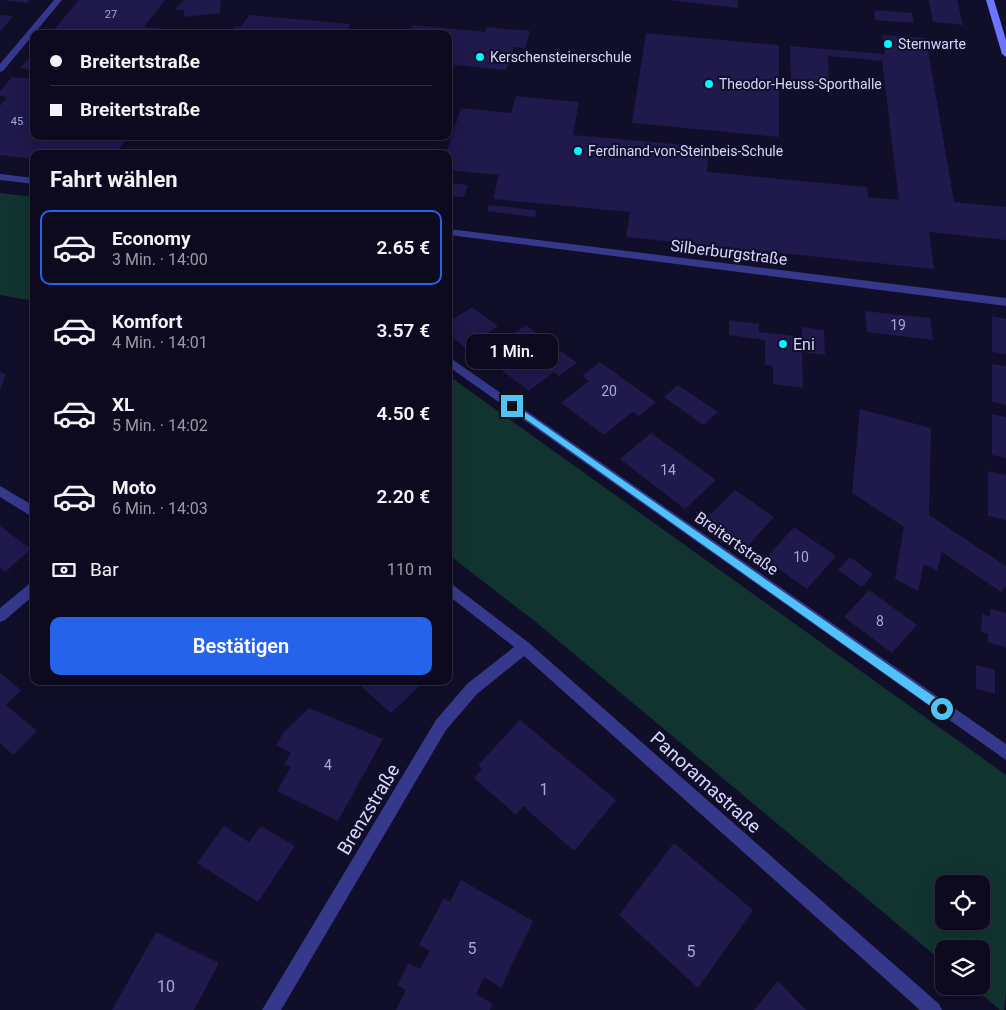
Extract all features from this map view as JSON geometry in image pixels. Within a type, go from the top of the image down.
[{"type":"main road","points":[[990,0],[1006,54]]},
{"type":"street","points":[[33,30],[58,0]]},
{"type":"street","points":[[0,69],[30,33]]},
{"type":"street","points":[[0,177],[30,181]]},
{"type":"street","name":"Silberburgstraße","points":[[452,232],[1006,302]]},
{"type":"street","name":"Breitertstraße","points":[[452,364],[1006,754]]},
{"type":"street","points":[[0,491],[30,510]]},
{"type":"street","points":[[0,616],[30,590]]},
{"type":"street","name":"Panoramastraße","points":[[452,590],[524,647],[933,1010]]},
{"type":"street","name":"Brenzstraße","points":[[271,1010],[442,725],[472,689],[524,647]]},
{"type":"green space","points":[[0,193],[30,197],[30,300],[0,295]]},
{"type":"green space","points":[[452,378],[1006,775],[1006,991],[1004,1010],[1000,1010],[982,995],[990,995],[990,940],[935,940],[935,955],[537,623],[452,557]]},
{"type":"building","points":[[2,0],[30,0],[27,3]]},
{"type":"building","points":[[79,0],[165,0],[144,27],[162,30],[53,30]]},
{"type":"building","points":[[184,0],[221,0],[220,13],[184,17],[184,10],[175,9]]},
{"type":"building","points":[[669,0],[738,0],[738,8]]},
{"type":"building","points":[[929,0],[957,0],[963,25],[933,22]]},
{"type":"building","points":[[874,10],[912,13],[914,23],[875,20]]},
{"type":"building","points":[[0,15],[13,16],[0,32]]},
{"type":"building","points":[[249,15],[350,24],[348,30],[234,30],[236,26],[241,27]]},
{"type":"building","name":"Kerschensteinerschule","points":[[413,25],[485,32],[487,27],[530,31],[525,48],[514,47],[506,70],[455,65],[452,72],[452,30],[411,30]]},
{"type":"building","name":"Theodor-Heuss-Sporthalle","points":[[646,33],[779,45],[779,137],[632,123]]},
{"type":"building","name":"Ferdinand-von-Steinbeis-Schule","points":[[882,35],[926,38],[954,202],[1006,207],[1006,240],[929,232],[934,269],[626,237],[630,212],[493,199],[499,175],[452,170],[452,150],[447,150],[461,108],[511,113],[516,96],[579,102],[573,135],[709,147],[707,172],[867,187],[868,197],[899,200],[882,61],[828,56],[829,86],[791,83],[790,46],[885,54]]},
{"type":"building","points":[[30,57],[30,69],[20,68]]},
{"type":"building","points":[[12,77],[30,79],[30,140],[125,140],[119,150],[30,150],[30,159],[0,155],[0,106],[7,97],[0,96],[0,91]]},
{"type":"building","points":[[452,183],[468,185],[464,197],[452,196]]},
{"type":"building","points":[[489,205],[536,210],[535,217],[487,211]]},
{"type":"building","points":[[472,307],[498,326],[466,348],[452,337],[452,320]]},
{"type":"building","points":[[865,311],[930,318],[933,340],[867,332]]},
{"type":"building","points":[[992,316],[1006,319],[1006,354],[992,352]]},
{"type":"building","points":[[729,320],[759,324],[759,332],[802,337],[802,327],[824,330],[825,355],[802,352],[803,388],[773,384],[773,366],[765,365],[765,340],[729,335]]},
{"type":"building","points":[[526,325],[577,363],[559,376],[554,372],[529,391],[489,361],[514,343],[507,338]]},
{"type":"building","points":[[600,362],[656,402],[639,416],[632,412],[604,435],[561,403],[589,381],[582,376]]},
{"type":"building","points":[[992,364],[1006,366],[1006,405],[992,402]]},
{"type":"building","points":[[0,372],[6,374],[0,390]]},
{"type":"building","points":[[678,385],[718,412],[703,425],[664,397]]},
{"type":"building","points":[[860,409],[931,428],[929,515],[1006,566],[1006,586],[1001,592],[942,552],[937,571],[924,564],[918,591],[895,579],[904,527],[852,493]]},
{"type":"building","points":[[992,414],[1006,417],[1006,458],[992,455]]},
{"type":"building","points":[[651,433],[716,480],[685,509],[620,459]]},
{"type":"building","points":[[988,471],[1006,475],[1006,520],[988,516]]},
{"type":"building","points":[[735,490],[774,517],[745,549],[705,520]]},
{"type":"building","points":[[0,526],[30,550],[5,572],[0,568]]},
{"type":"building","points":[[794,527],[836,556],[807,589],[765,559]]},
{"type":"building","points":[[850,557],[873,574],[862,587],[838,570]]},
{"type":"building","points":[[869,590],[917,625],[892,653],[844,617]]},
{"type":"building","points":[[990,609],[1006,613],[1006,648],[988,642],[988,634],[981,632],[982,614],[990,617]]},
{"type":"building","points":[[976,665],[995,670],[995,694],[976,689]]},
{"type":"building","points":[[0,673],[21,690],[6,705],[37,731],[13,755],[0,743]]},
{"type":"building","points":[[360,685],[421,685],[391,713]]},
{"type":"building","points":[[309,708],[383,739],[338,821],[277,791],[291,767],[284,764],[291,753],[276,745],[284,732]]},
{"type":"building","points":[[520,720],[616,800],[574,851],[523,806],[516,815],[474,778],[482,769],[478,765]]},
{"type":"building","points":[[224,826],[249,842],[261,826],[295,846],[258,902],[197,863]]},
{"type":"building","points":[[674,843],[753,910],[698,988],[619,915]]},
{"type":"building","points":[[461,880],[533,921],[501,988],[484,977],[476,994],[493,1004],[490,1010],[396,1010],[406,990],[397,985],[409,963],[420,969],[430,951],[419,945],[444,898],[450,902]]},
{"type":"building","points":[[156,932],[219,963],[194,1010],[112,1010]]},
{"type":"building","points":[[778,981],[806,1010],[754,1010]]},
{"type":"place","name":"Sternwarte","points":[[888,44]]},
{"type":"place","name":"Kerschensteinerschule","points":[[480,57]]},
{"type":"place","name":"Theodor-Heuss-Sporthalle","points":[[709,84]]},
{"type":"place","name":"Ferdinand-von-Steinbeis-Schule","points":[[578,151]]},
{"type":"place","name":"Eni","points":[[783,344]]},
{"type":"route","points":[[512,406],[942,709]]}]
